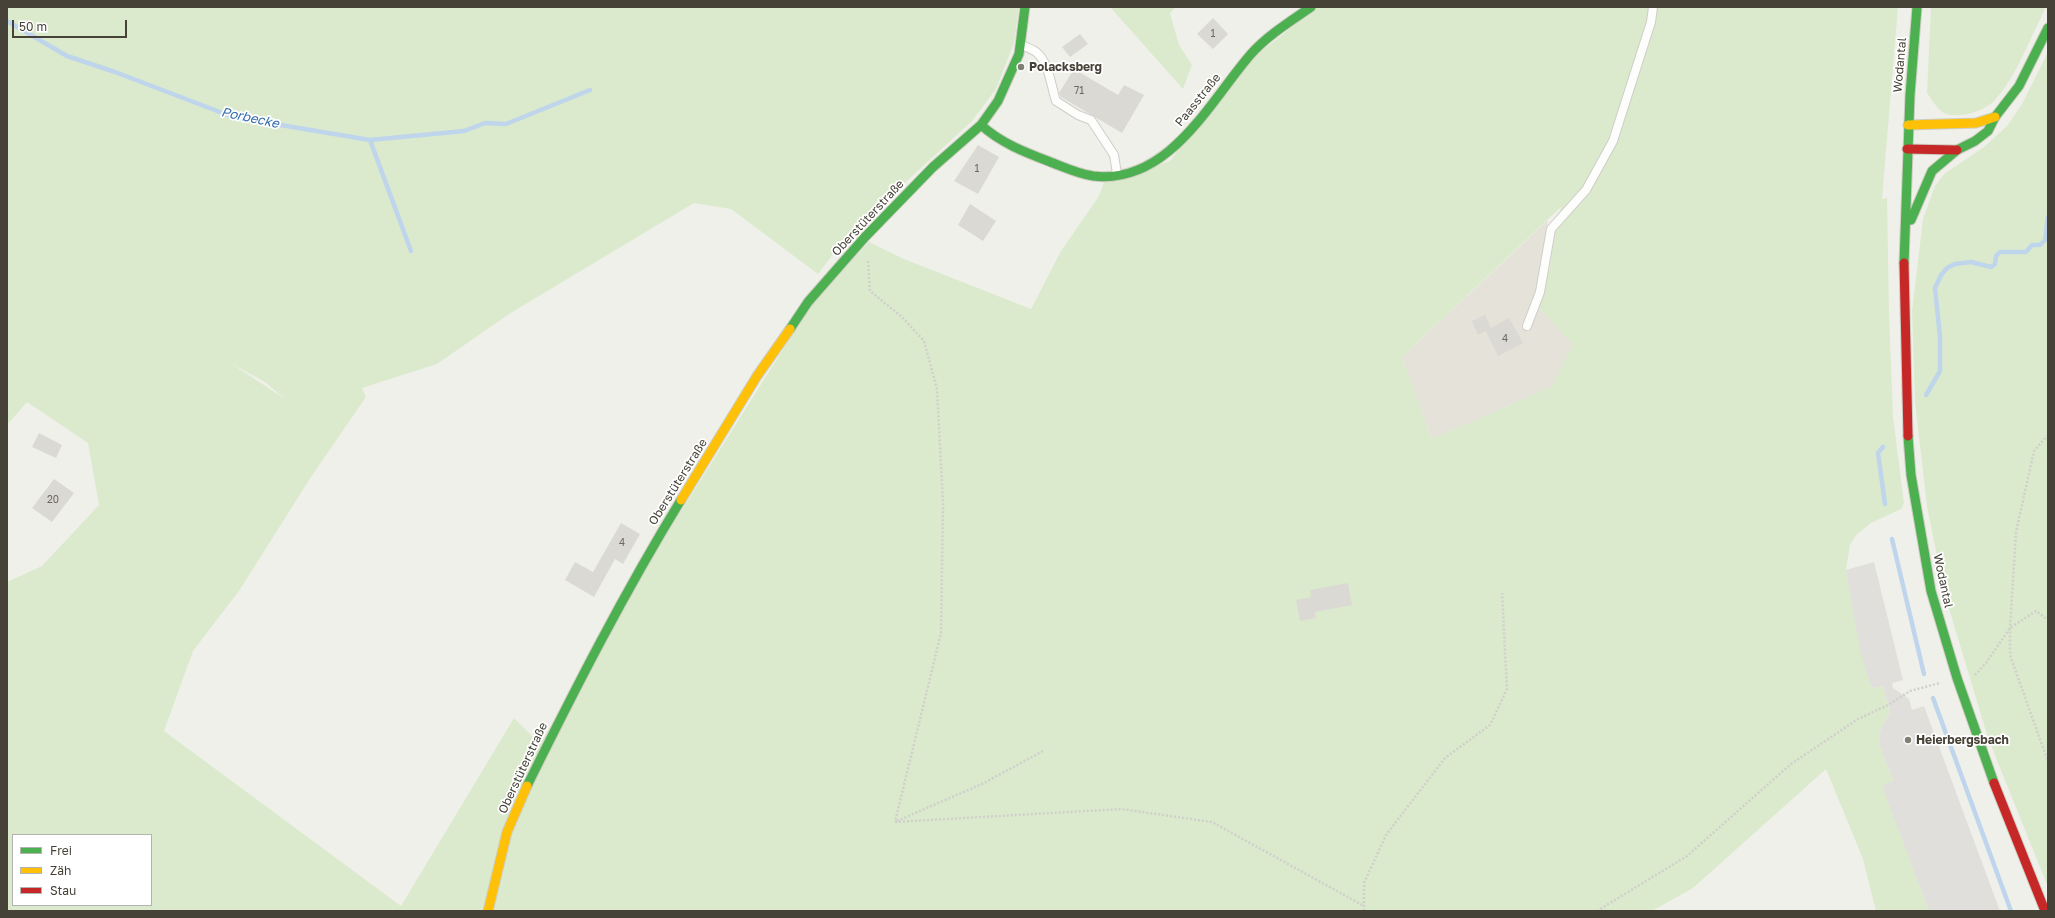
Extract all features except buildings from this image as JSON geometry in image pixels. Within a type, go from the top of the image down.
[{"type":"street","name":"Oberstüterstraße","points":[[488,911],[507,832],[515,810],[642,564],[757,376],[808,302],[865,237],[933,167],[981,125],[998,101],[1021,45],[1025,7]]},
{"type":"street","name":"Paasstraße","points":[[981,125],[993,137],[1010,146],[1078,173],[1101,176],[1132,172],[1153,162],[1172,149],[1193,129],[1254,51],[1311,7]]},
{"type":"street","name":"Wodantal","points":[[1917,7],[1908,125],[1905,238],[1906,414],[1911,475],[1931,591],[1957,678],[2000,800],[2045,911]]},
{"type":"street","name":"Wodantal","points":[[1905,238],[1926,181],[1932,171],[1957,150],[1975,141],[1988,131],[1995,117],[2019,86],[2048,28]]},
{"type":"street","points":[[1908,125],[1976,123],[1995,117]]},
{"type":"street","name":"Wodantal","points":[[1907,149],[1957,150]]},
{"type":"lane","points":[[1527,326],[1540,292],[1551,229],[1586,190],[1614,141],[1651,22],[1653,7]]},
{"type":"lane","points":[[1021,45],[1035,51],[1039,55],[1047,70],[1056,101],[1078,115],[1091,120],[1100,132],[1114,155],[1118,175]]},
{"type":"path","points":[[868,259],[870,291],[902,317],[924,341],[937,389],[943,503],[941,633],[895,822]]},
{"type":"path","points":[[2048,435],[2034,450],[2016,532],[2010,628],[2010,655],[2048,762]]},
{"type":"path","points":[[1364,911],[1364,883],[1386,835],[1445,758],[1490,725],[1507,688],[1502,593]]},
{"type":"path","points":[[1597,911],[1687,856],[1791,764],[1858,719],[1888,705],[1910,691],[1957,678],[1976,675],[2010,628],[2036,611],[2048,620]]},
{"type":"path","points":[[895,822],[982,784],[1043,751]]},
{"type":"path","points":[[895,822],[1121,809],[1212,822],[1364,906]]},
{"type":"shaded area","points":[[1548,220],[1542,269],[1533,302],[1574,344],[1551,387],[1432,439],[1402,357]]},
{"type":"shaded area","name":"Heierbergsbach","points":[[1874,562],[1903,680],[1892,683],[1893,688],[1909,699],[1912,710],[1924,706],[2000,911],[1929,911],[1882,786],[1893,781],[1880,747],[1879,733],[1890,712],[1883,686],[1872,688],[1860,651],[1846,570]]},
{"type":"green space","points":[[7,7],[1019,7],[1014,43],[996,89],[972,121],[847,236],[818,274],[731,209],[694,203],[509,314],[437,364],[362,388],[366,397],[311,477],[239,591],[193,651],[164,731],[401,906],[514,718],[540,744],[647,565],[811,305],[869,242],[904,259],[1031,309],[1061,251],[1099,196],[1104,182],[1170,161],[1242,67],[1317,7],[1898,7],[1882,199],[1887,198],[1893,417],[1904,503],[1901,509],[1871,523],[1856,535],[1850,545],[1846,570],[1872,688],[1883,686],[1890,712],[1879,733],[1880,747],[1893,781],[1883,786],[1929,911],[1876,911],[1863,859],[1826,769],[1693,888],[1652,911],[7,911],[7,582],[42,566],[99,505],[88,443],[27,402],[7,425]],"holes":[[[1561,207],[1556,225],[1549,269],[1538,307],[1573,344],[1551,387],[1432,439],[1402,357]],[[232,364],[265,382],[285,399]]]},
{"type":"green space","points":[[1110,7],[1176,7],[1170,13],[1179,45],[1192,65],[1183,89]]},
{"type":"green space","points":[[1931,7],[2046,7],[2023,56],[2002,92],[1989,105],[1977,111],[1970,114],[1955,115],[1942,112],[1927,93]]},
{"type":"green space","points":[[2048,52],[2048,229],[2039,235],[2048,231],[2048,887],[1988,738],[1945,595],[1927,507],[1915,402],[1912,311],[1923,219],[1935,186],[1944,174],[1984,147],[2007,126],[2022,104]]},
{"type":"waterway","name":"Porbecke","points":[[7,21],[67,56],[115,72],[233,117],[370,140],[411,251]]},
{"type":"waterway","points":[[370,140],[464,131],[485,123],[506,124],[590,90]]},
{"type":"waterway","name":"Heierbergsbach","points":[[1926,395],[1940,371],[1940,337],[1935,288],[1941,275],[1947,268],[1955,264],[1971,262],[1991,267],[1995,264],[1996,256],[2000,252],[2026,252],[2032,245],[2040,245],[2045,240],[2048,217]]},
{"type":"waterway","points":[[1883,447],[1878,453],[1885,504]]},
{"type":"waterway","name":"Heierbergsbach","points":[[1892,539],[1924,674]]},
{"type":"waterway","points":[[1933,698],[2011,911]]},
{"type":"traffic: fast","points":[[790,329],[808,302],[865,237],[933,167],[981,125],[998,101],[1019,54],[1025,7]]},
{"type":"traffic: fast","points":[[981,125],[997,138],[1024,152],[1083,174],[1093,176],[1120,175],[1144,167],[1166,154],[1185,136],[1203,116],[1258,47],[1311,7]]},
{"type":"traffic: fast","points":[[1904,263],[1910,95],[1917,7]]},
{"type":"traffic: fast","points":[[1911,220],[1932,171],[1957,150],[1975,141],[1988,131],[1995,117],[2019,86],[2048,28]]},
{"type":"traffic: fast","points":[[1908,436],[1911,475],[1931,591],[1957,678],[1994,783]]},
{"type":"traffic: fast","points":[[527,786],[563,713],[601,642],[640,570],[681,500]]},
{"type":"traffic: slow","points":[[1908,125],[1976,123],[1995,117]]},
{"type":"traffic: slow","points":[[681,500],[757,376],[790,329]]},
{"type":"traffic: slow","points":[[488,911],[507,832],[527,786]]},
{"type":"traffic: jam","points":[[1907,149],[1957,150]]},
{"type":"traffic: jam","points":[[1904,263],[1908,436]]},
{"type":"traffic: jam","points":[[1994,783],[2045,911]]},
{"type":"place","name":"Polacksberg","points":[[1021,67]]},
{"type":"place","name":"Heierbergsbach","points":[[1908,740]]}]
